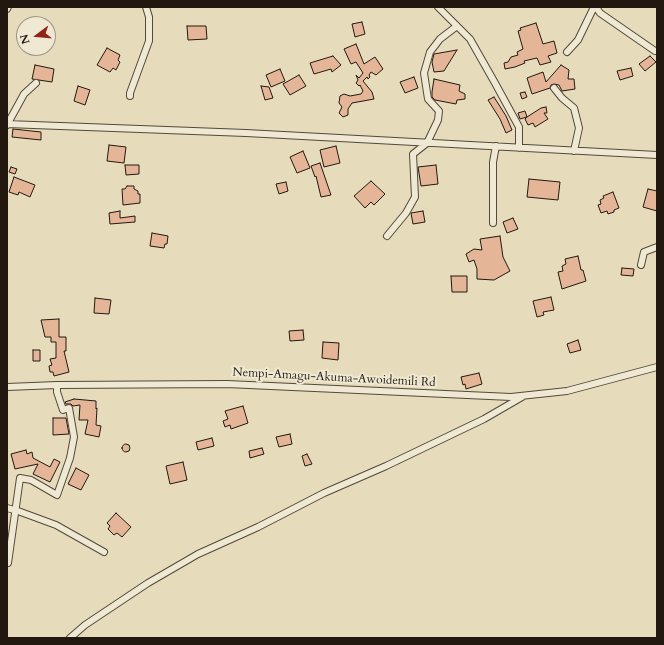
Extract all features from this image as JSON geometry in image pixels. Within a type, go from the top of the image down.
[{"type":"street","points":[[130,96],[149,41],[149,17],[146,7]]},
{"type":"street","points":[[438,7],[470,39],[519,127],[519,148]]},
{"type":"street","points":[[567,52],[578,40],[595,7],[600,13],[657,51]]},
{"type":"street","points":[[387,236],[406,213],[415,197],[413,154],[427,143],[438,120],[439,111],[428,99],[424,74],[430,52],[440,39],[457,26]]},
{"type":"street","points":[[36,83],[24,94],[7,124],[246,132],[657,155]]},
{"type":"street","points":[[554,88],[562,98],[574,108],[579,128],[574,150]]},
{"type":"street","points":[[493,223],[493,162],[496,146]]},
{"type":"street","points":[[641,265],[644,252],[657,247]]},
{"type":"street","name":"Nempi-Amagu-Akuma-Awoidemili Rd","points":[[7,387],[57,385],[227,384],[503,397],[567,391],[657,367]]},
{"type":"street","points":[[8,563],[20,478],[31,480],[57,495],[70,458],[74,437],[69,408],[63,410],[57,392],[57,385]]},
{"type":"street","points":[[70,638],[85,625],[148,583],[198,554],[258,527],[324,493],[484,419],[525,395]]},
{"type":"street","points":[[7,508],[56,525],[104,552]]},
{"type":"building","points":[[362,22],[365,34],[355,37],[352,24]]},
{"type":"building","points":[[536,23],[543,44],[554,41],[557,53],[548,56],[551,62],[540,65],[537,58],[524,61],[525,63],[505,69],[504,63],[508,62],[511,57],[518,55],[517,52],[523,49],[518,31],[521,30],[520,28]]},
{"type":"building","points":[[187,26],[206,26],[207,39],[188,40]]},
{"type":"building","points":[[356,44],[364,64],[375,57],[383,69],[376,75],[371,72],[369,75],[370,77],[368,79],[367,77],[363,81],[372,92],[374,99],[352,103],[348,109],[348,115],[343,117],[339,113],[342,107],[339,103],[340,96],[344,94],[350,96],[361,94],[363,91],[360,85],[359,86],[356,83],[358,80],[356,75],[359,78],[363,73],[356,62],[351,64],[344,49]]},
{"type":"building","points":[[107,48],[120,55],[118,60],[120,62],[116,70],[113,68],[110,72],[97,65]]},
{"type":"building","points":[[457,50],[444,71],[434,72],[432,62],[434,54]]},
{"type":"building","points":[[333,56],[341,65],[332,72],[331,69],[314,74],[310,63]]},
{"type":"building","points":[[650,56],[656,62],[645,71],[639,64]]},
{"type":"building","points":[[35,65],[54,69],[52,82],[32,79]]},
{"type":"building","points":[[561,65],[569,70],[568,79],[574,79],[575,89],[562,91],[559,85],[554,84],[551,85],[550,88],[532,94],[527,78],[543,72],[546,82]]},
{"type":"building","points":[[631,68],[633,76],[620,80],[617,71]]},
{"type":"building","points":[[280,69],[285,81],[271,87],[266,75]]},
{"type":"building","points":[[299,75],[306,86],[290,95],[283,84]]},
{"type":"building","points":[[414,77],[418,88],[405,93],[400,82]]},
{"type":"building","points":[[434,79],[460,85],[459,91],[465,94],[465,99],[457,100],[456,104],[435,100],[432,97]]},
{"type":"building","points":[[78,86],[90,90],[85,105],[74,101]]},
{"type":"building","points":[[261,86],[269,87],[273,98],[265,100]]},
{"type":"building","points":[[525,92],[527,97],[522,99],[520,93]]},
{"type":"building","points":[[494,97],[506,116],[512,130],[506,133],[500,119],[488,100]]},
{"type":"building","points":[[546,107],[547,113],[544,113],[548,119],[535,127],[533,123],[528,125],[525,119],[541,108]]},
{"type":"building","points":[[525,111],[527,117],[520,119],[518,113]]},
{"type":"building","points":[[13,129],[41,132],[41,140],[12,137]]},
{"type":"building","points":[[109,145],[126,147],[124,163],[107,161]]},
{"type":"building","points":[[336,146],[340,163],[324,167],[320,150]]},
{"type":"building","points":[[303,151],[310,168],[297,173],[290,157]]},
{"type":"building","points":[[320,163],[331,195],[321,197],[316,176],[315,177],[311,166]]},
{"type":"building","points":[[125,165],[139,165],[139,174],[126,175]]},
{"type":"building","points":[[436,165],[438,184],[421,186],[418,167]]},
{"type":"building","points":[[11,167],[17,169],[15,174],[9,172]]},
{"type":"building","points":[[14,177],[35,185],[30,197],[19,192],[18,195],[9,192]]},
{"type":"building","points":[[529,179],[560,182],[558,200],[527,197]]},
{"type":"building","points":[[371,181],[385,194],[374,205],[371,202],[365,208],[354,196]]},
{"type":"building","points":[[286,182],[288,191],[279,194],[276,184]]},
{"type":"building","points":[[127,186],[134,186],[134,189],[138,191],[138,194],[140,194],[140,203],[123,205],[122,189],[125,189]]},
{"type":"building","points":[[648,189],[657,191],[657,211],[643,207]]},
{"type":"building","points":[[613,192],[619,208],[608,214],[607,211],[601,213],[598,205],[601,204],[600,200],[604,198],[603,196]]},
{"type":"building","points":[[120,211],[120,218],[135,216],[135,222],[110,224],[109,213]]},
{"type":"building","points":[[423,211],[425,222],[413,224],[411,213]]},
{"type":"building","points":[[513,218],[518,229],[507,233],[503,222]]},
{"type":"building","points":[[152,233],[168,236],[167,244],[165,244],[164,248],[150,246]]},
{"type":"building","points":[[500,236],[503,257],[510,271],[494,280],[477,279],[477,269],[474,260],[469,262],[466,254],[474,249],[482,250],[480,239]]},
{"type":"building","points":[[578,256],[581,270],[583,270],[586,281],[562,289],[558,272],[563,271],[562,266],[566,264],[565,259]]},
{"type":"building","points":[[622,268],[634,269],[633,276],[621,275]]},
{"type":"building","points":[[451,276],[467,276],[467,292],[452,292]]},
{"type":"building","points":[[551,297],[554,310],[543,312],[544,315],[537,317],[533,301]]},
{"type":"building","points":[[95,298],[111,300],[109,314],[94,313]]},
{"type":"building","points":[[59,319],[59,337],[66,337],[66,351],[64,351],[69,372],[54,376],[53,372],[50,372],[49,366],[52,365],[50,359],[56,358],[56,342],[51,342],[51,337],[45,337],[41,320]]},
{"type":"building","points":[[303,330],[304,340],[290,341],[289,331]]},
{"type":"building","points":[[578,340],[581,350],[570,353],[567,344]]},
{"type":"building","points":[[323,342],[339,343],[338,360],[322,358]]},
{"type":"building","points":[[33,350],[40,350],[40,361],[33,361]]},
{"type":"building","points":[[479,373],[482,384],[466,389],[465,384],[463,385],[461,377]]},
{"type":"building","points":[[74,399],[96,401],[96,425],[101,426],[99,437],[85,434],[88,420],[79,420],[80,405],[73,406],[71,404],[66,404],[65,402]]},
{"type":"building","points":[[243,406],[248,423],[231,429],[230,425],[225,427],[223,421],[228,419],[225,411]]},
{"type":"building","points":[[53,418],[66,418],[69,434],[53,435]]},
{"type":"building","points":[[290,434],[292,444],[279,447],[276,437]]},
{"type":"building","points":[[212,438],[214,446],[198,450],[196,442]]},
{"type":"building","points":[[126,444],[129,445],[129,451],[126,452],[123,451],[122,448],[123,445]]},
{"type":"building","points":[[262,448],[264,454],[250,458],[249,451]]},
{"type":"building","points":[[26,450],[27,454],[32,452],[33,458],[50,467],[54,459],[60,462],[50,482],[33,474],[38,464],[15,469],[11,454]]},
{"type":"building","points":[[307,454],[312,464],[305,466],[302,456]]},
{"type":"building","points":[[183,462],[187,480],[170,484],[166,466]]},
{"type":"building","points":[[76,468],[89,475],[81,490],[68,484]]},
{"type":"building","points":[[116,513],[131,527],[122,537],[117,533],[114,535],[108,529],[110,526],[107,523]]}]
